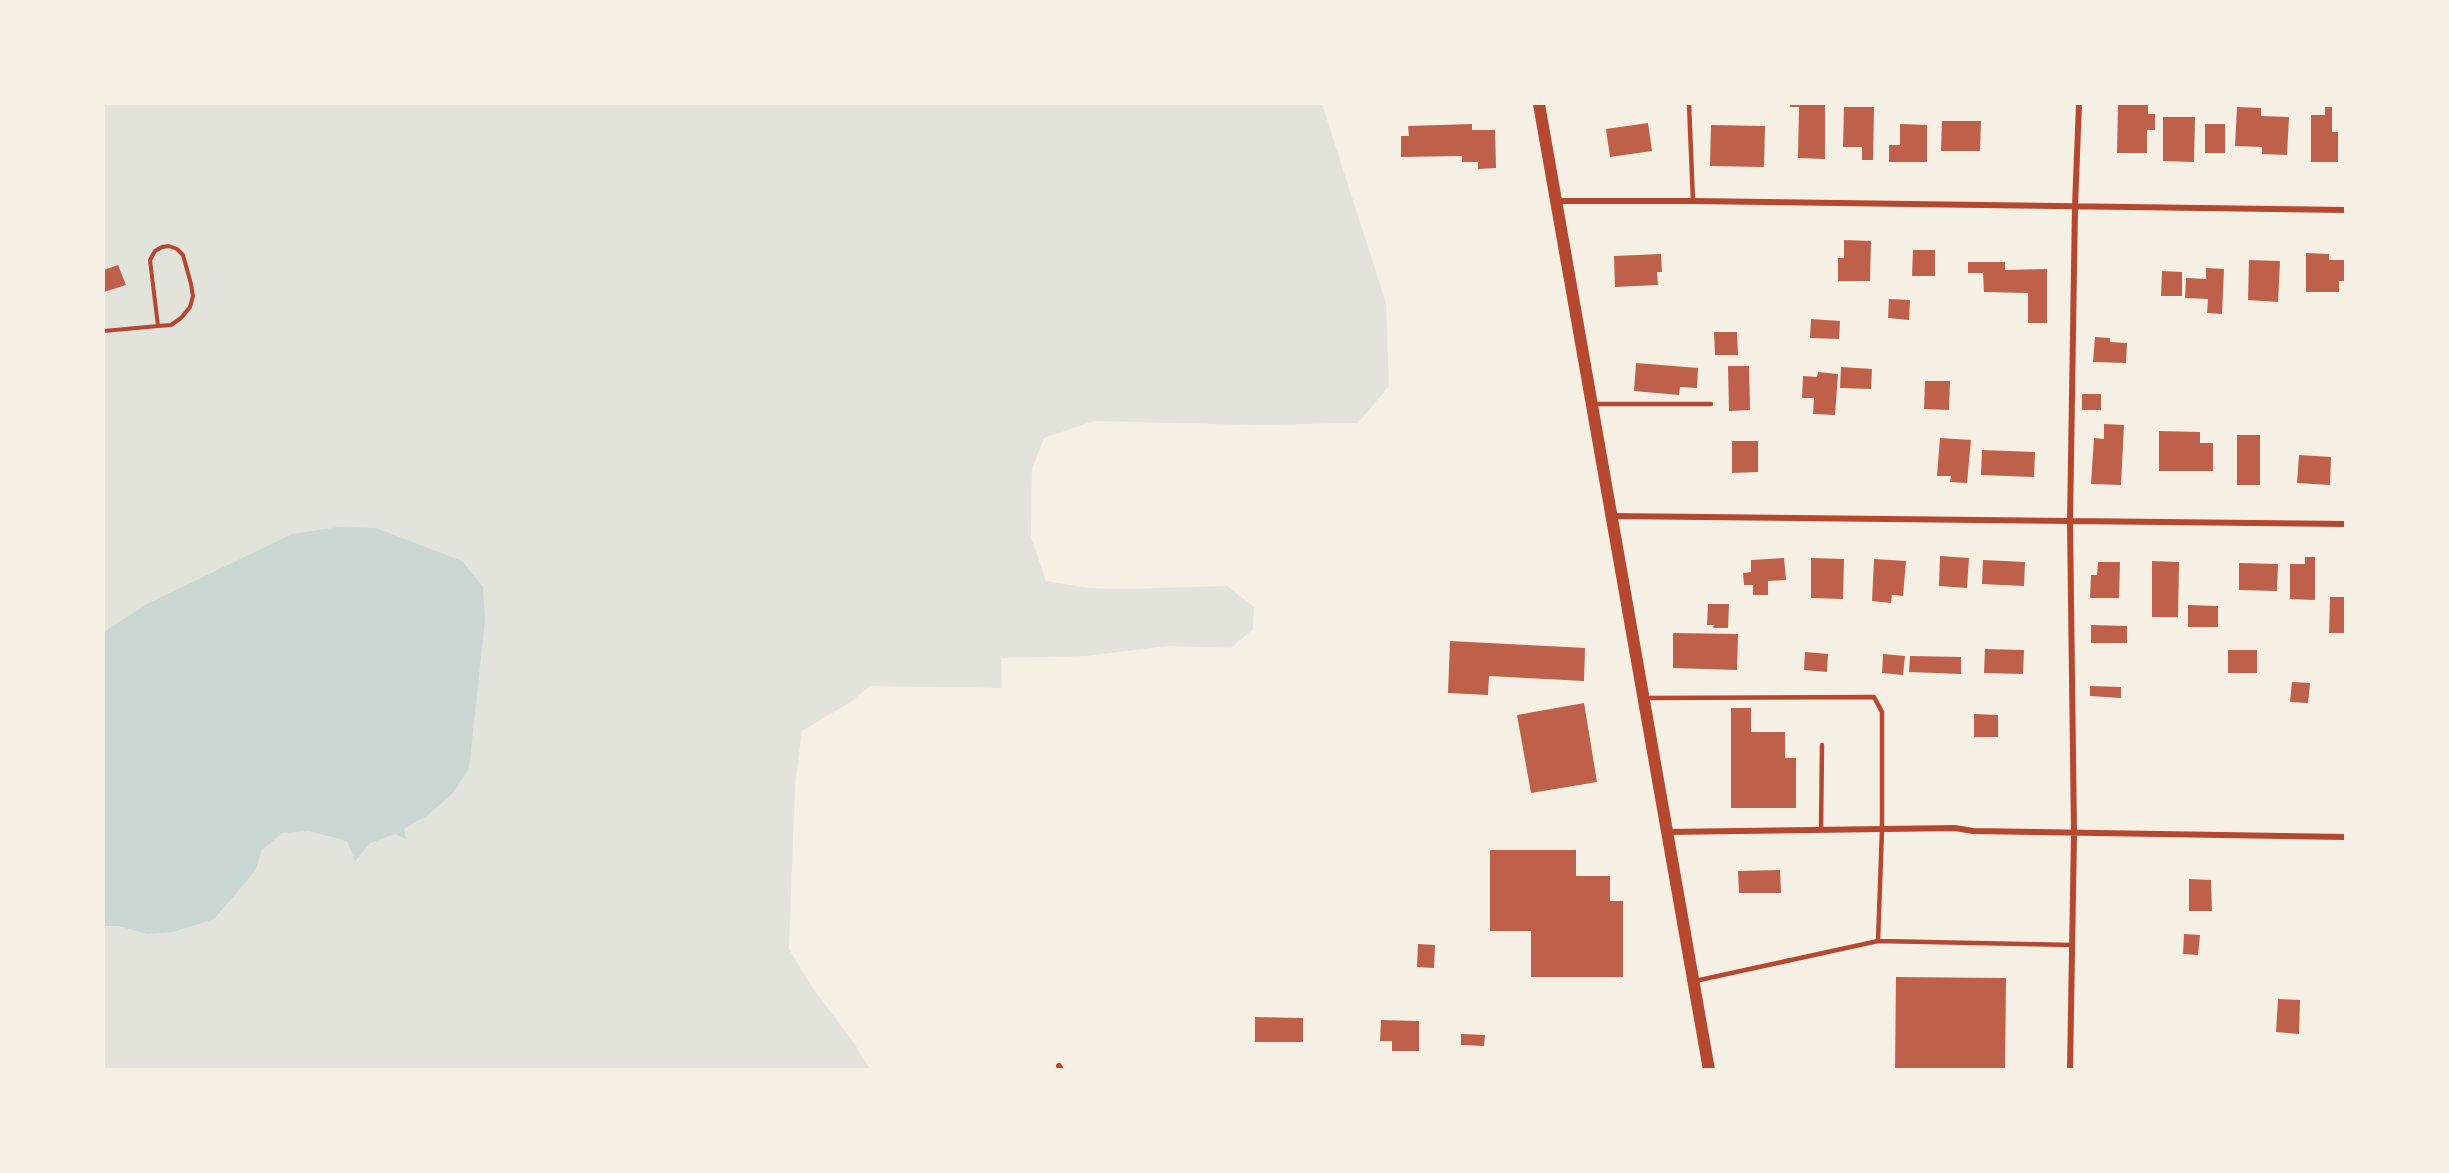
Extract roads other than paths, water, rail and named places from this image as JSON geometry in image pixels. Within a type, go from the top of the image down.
[{"type":"main road","points":[[1539,104],[1709,1070]]},
{"type":"street","points":[[2070,1070],[2074,833],[2070,522],[2075,206],[2079,104]]},
{"type":"street","points":[[1556,201],[2346,210]]},
{"type":"street","points":[[1611,516],[2346,524]]},
{"type":"street","points":[[1666,832],[1955,828],[1973,831],[2346,837]]},
{"type":"lane","points":[[1689,104],[1693,201]]},
{"type":"lane","points":[[1592,404],[1711,404]]},
{"type":"lane","points":[[1643,698],[1874,698],[1882,712],[1882,829],[1878,940]]},
{"type":"lane","points":[[1821,829],[1822,745]]},
{"type":"lane","points":[[1693,982],[1878,940],[2072,945]]}]
